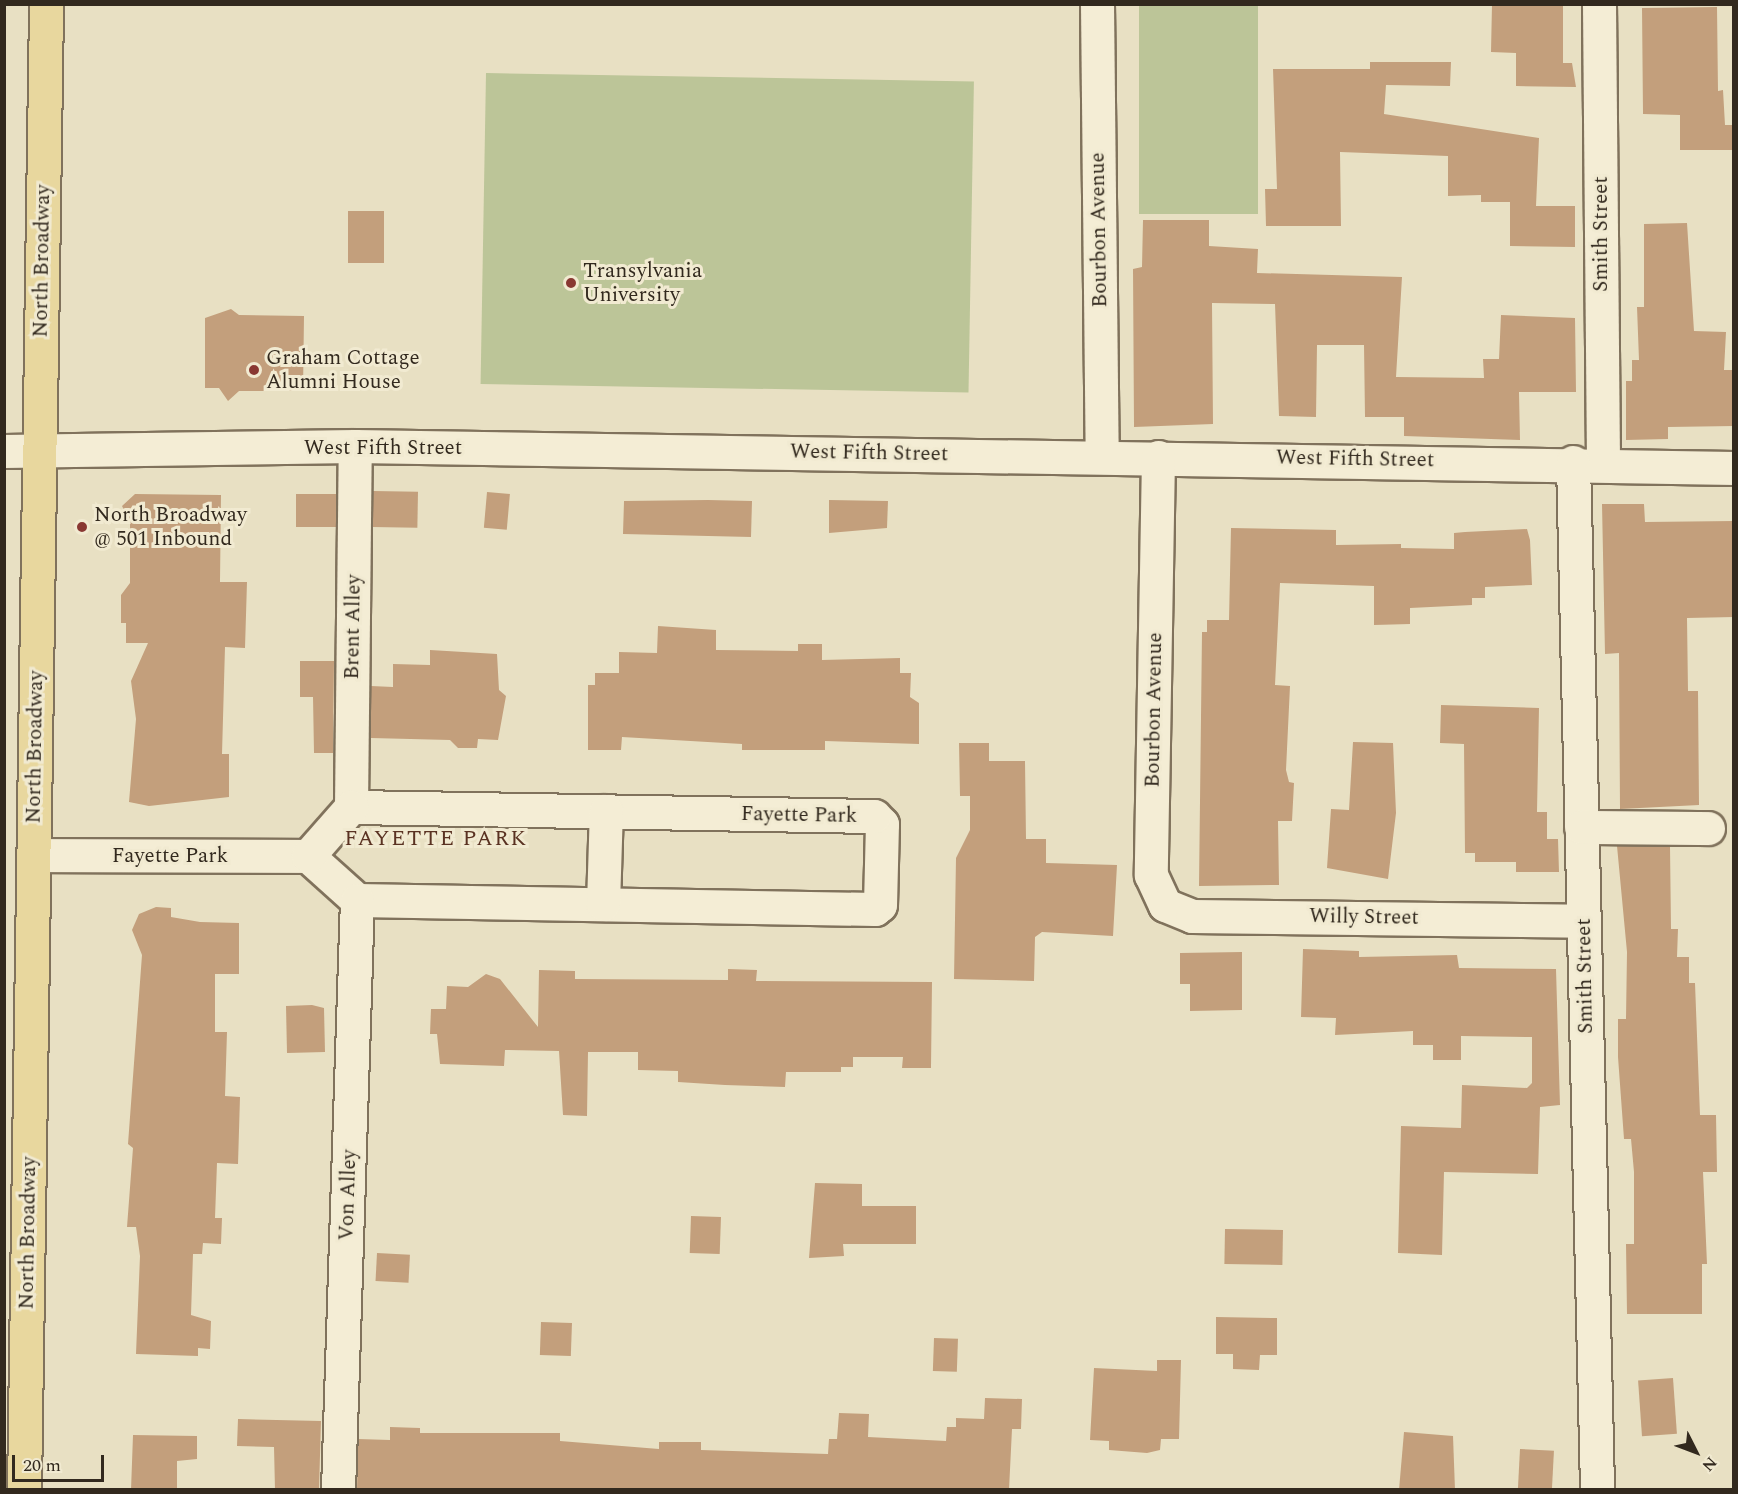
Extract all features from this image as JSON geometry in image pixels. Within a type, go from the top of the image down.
[{"type":"main road","name":"North Broadway","points":[[24,1490],[46,4]]},
{"type":"street","name":"Bourbon Avenue","points":[[1097,4],[1102,456]]},
{"type":"street","name":"Smith Street","points":[[1597,1490],[1581,826],[1599,4]]},
{"type":"street","name":"West Fifth Street","points":[[4,451],[356,446],[1588,462],[1734,468]]},
{"type":"street","name":"Brent Alley","points":[[351,807],[356,446]]},
{"type":"street","name":"Bourbon Avenue","points":[[1155,891],[1158,457]]},
{"type":"street","name":"Fayette Park","points":[[351,807],[874,816],[882,824],[880,905],[357,900]]},
{"type":"street","points":[[351,807],[308,856],[357,900]]},
{"type":"street","points":[[603,904],[606,811]]},
{"type":"street","points":[[1581,826],[1708,828]]},
{"type":"street","name":"Fayette Park","points":[[33,855],[308,856]]},
{"type":"street","name":"Willy Street","points":[[1155,891],[1177,913],[1192,916],[1583,921]]},
{"type":"street","name":"Von Alley","points":[[338,1490],[357,900]]},
{"type":"green space","points":[[1139,5],[1258,5],[1258,214],[1139,214]]},
{"type":"green space","points":[[486,73],[974,82],[968,392],[481,384]]},
{"type":"building","points":[[1492,4],[1563,4],[1563,63],[1572,63],[1576,87],[1516,86],[1516,53],[1491,52]]},
{"type":"building","points":[[1717,7],[1718,91],[1723,90],[1725,125],[1734,125],[1734,150],[1680,150],[1680,115],[1643,114],[1642,8]]},
{"type":"building","points":[[1370,62],[1451,62],[1450,86],[1386,85],[1384,114],[1539,138],[1536,206],[1575,206],[1575,247],[1510,246],[1510,202],[1481,202],[1481,195],[1448,196],[1448,156],[1340,152],[1341,226],[1266,226],[1265,189],[1277,189],[1273,69],[1370,69]]},
{"type":"building","points":[[348,211],[384,211],[384,263],[348,263]]},
{"type":"building","points":[[1143,220],[1209,220],[1209,246],[1258,249],[1257,273],[1402,277],[1396,377],[1484,378],[1483,359],[1499,359],[1501,315],[1575,318],[1576,392],[1519,392],[1520,440],[1404,436],[1404,417],[1365,417],[1364,345],[1317,345],[1316,417],[1279,416],[1275,304],[1212,303],[1213,424],[1134,427],[1133,269],[1142,267]]},
{"type":"building","points":[[1687,223],[1694,331],[1726,332],[1724,370],[1734,370],[1734,426],[1668,427],[1668,439],[1626,440],[1626,381],[1632,381],[1632,360],[1639,360],[1637,307],[1644,307],[1644,224]]},
{"type":"building","name":"Graham Cottage Alumni House","points":[[231,309],[239,315],[304,316],[303,391],[239,391],[228,401],[219,388],[205,388],[205,318]]},
{"type":"building","points":[[373,491],[418,492],[417,528],[372,527]]},
{"type":"building","points":[[487,492],[510,494],[507,530],[484,528]]},
{"type":"building","points":[[135,494],[221,495],[220,582],[247,582],[245,648],[225,647],[222,754],[229,754],[229,797],[149,806],[129,802],[136,719],[131,681],[148,643],[126,643],[126,623],[121,623],[121,595],[130,583],[130,522],[122,506]]},
{"type":"building","points":[[296,494],[336,494],[336,527],[296,527]]},
{"type":"building","points":[[829,500],[888,501],[887,528],[829,533]]},
{"type":"building","points":[[624,501],[752,501],[751,537],[623,534]]},
{"type":"building","points":[[1602,504],[1644,504],[1645,522],[1734,521],[1734,617],[1687,618],[1688,691],[1698,691],[1699,805],[1620,809],[1619,653],[1605,654]]},
{"type":"building","points":[[1231,528],[1336,530],[1336,545],[1401,544],[1401,548],[1454,549],[1454,533],[1465,532],[1527,529],[1530,540],[1532,585],[1485,587],[1485,598],[1472,598],[1472,605],[1410,608],[1410,624],[1374,625],[1374,586],[1280,583],[1275,685],[1290,686],[1286,770],[1289,782],[1294,783],[1292,821],[1278,821],[1279,885],[1199,886],[1202,632],[1207,632],[1207,620],[1229,620]]},
{"type":"building","points":[[658,626],[716,630],[716,650],[798,651],[798,644],[822,644],[822,660],[900,658],[900,673],[911,673],[910,697],[919,703],[919,744],[825,741],[825,750],[742,750],[742,744],[622,737],[621,750],[588,750],[588,685],[595,685],[595,673],[619,673],[619,652],[657,653]]},
{"type":"building","points":[[430,650],[497,654],[499,690],[506,696],[498,740],[478,739],[477,748],[458,748],[450,740],[371,738],[371,686],[393,687],[393,664],[430,665]]},
{"type":"building","points":[[300,661],[334,661],[333,753],[314,753],[313,697],[300,697]]},
{"type":"building","points":[[1441,705],[1539,708],[1537,812],[1547,812],[1547,839],[1558,839],[1559,872],[1516,872],[1516,862],[1475,862],[1475,853],[1465,853],[1464,744],[1440,743]]},
{"type":"building","points":[[1353,742],[1393,743],[1396,813],[1388,879],[1327,868],[1331,809],[1349,810]]},
{"type":"building","points":[[959,743],[989,743],[989,761],[1025,761],[1026,839],[1046,839],[1046,863],[1117,865],[1113,936],[1042,932],[1035,937],[1034,981],[954,979],[956,858],[970,830],[970,796],[960,796]]},
{"type":"building","points":[[1617,846],[1670,846],[1671,929],[1678,929],[1677,957],[1689,957],[1689,983],[1695,983],[1700,1115],[1716,1115],[1717,1172],[1703,1172],[1707,1264],[1702,1264],[1702,1314],[1627,1314],[1626,1244],[1634,1244],[1634,1172],[1631,1139],[1624,1139],[1618,1057],[1618,1019],[1626,1019],[1627,952]]},
{"type":"building","points":[[156,907],[171,908],[171,917],[200,922],[239,923],[239,974],[215,974],[215,1032],[227,1032],[225,1096],[240,1097],[238,1164],[217,1163],[215,1218],[222,1218],[221,1244],[203,1243],[202,1254],[193,1254],[191,1315],[211,1321],[210,1349],[198,1348],[198,1356],[136,1354],[140,1256],[136,1227],[127,1227],[133,1148],[128,1144],[142,955],[132,930],[139,914]]},
{"type":"building","points":[[1303,949],[1359,951],[1359,957],[1457,955],[1459,968],[1556,969],[1560,1105],[1540,1107],[1538,1174],[1444,1172],[1442,1255],[1398,1253],[1401,1126],[1461,1128],[1462,1085],[1527,1088],[1532,1083],[1532,1037],[1461,1036],[1461,1060],[1433,1060],[1433,1045],[1413,1045],[1413,1031],[1335,1035],[1336,1018],[1301,1017]]},
{"type":"building","points":[[1242,952],[1242,1010],[1190,1011],[1190,984],[1180,984],[1180,953]]},
{"type":"building","points":[[728,969],[757,970],[756,981],[932,982],[931,1068],[902,1068],[903,1057],[853,1057],[853,1067],[841,1067],[841,1072],[786,1072],[785,1087],[725,1085],[678,1082],[678,1071],[638,1070],[638,1052],[588,1052],[587,1116],[563,1115],[559,1051],[505,1050],[504,1066],[440,1064],[437,1034],[430,1034],[431,1009],[446,1009],[447,986],[468,987],[486,974],[500,979],[538,1027],[539,970],[575,971],[575,979],[728,980]]},
{"type":"building","points":[[312,1005],[324,1008],[325,1052],[287,1053],[286,1006]]},
{"type":"building","points":[[815,1183],[862,1184],[862,1206],[916,1206],[916,1244],[843,1244],[844,1256],[809,1258]]},
{"type":"building","points":[[691,1216],[721,1217],[720,1254],[690,1253]]},
{"type":"building","points":[[1225,1229],[1283,1230],[1282,1265],[1224,1264]]},
{"type":"building","points":[[377,1253],[410,1255],[408,1283],[376,1281]]},
{"type":"building","points":[[1216,1317],[1277,1318],[1277,1355],[1260,1355],[1259,1370],[1233,1369],[1233,1354],[1216,1354]]},
{"type":"building","points":[[541,1322],[572,1323],[571,1356],[540,1355]]},
{"type":"building","points":[[934,1338],[958,1339],[957,1372],[933,1371]]},
{"type":"building","points":[[1157,1360],[1181,1360],[1179,1439],[1161,1439],[1160,1450],[1147,1453],[1109,1450],[1109,1441],[1090,1440],[1094,1368],[1157,1371]]},
{"type":"building","points":[[1673,1378],[1677,1434],[1642,1436],[1638,1380]]},
{"type":"building","points":[[985,1398],[1022,1399],[1021,1429],[1012,1429],[1009,1490],[357,1490],[358,1439],[390,1440],[390,1427],[420,1428],[420,1433],[560,1433],[560,1441],[659,1449],[659,1442],[701,1442],[701,1450],[828,1454],[829,1439],[837,1439],[839,1413],[869,1414],[868,1437],[946,1441],[947,1427],[956,1427],[956,1418],[984,1419]]},
{"type":"building","points":[[238,1419],[321,1421],[319,1490],[275,1490],[274,1447],[237,1446]]},
{"type":"building","points":[[1404,1432],[1453,1436],[1455,1490],[1399,1490]]},
{"type":"building","points":[[133,1435],[197,1436],[197,1459],[177,1461],[177,1490],[131,1490]]},
{"type":"building","points":[[1520,1449],[1554,1451],[1552,1490],[1518,1490]]},
{"type":"place","name":"Transylvania University","points":[[571,283]]},
{"type":"place","name":"Graham Cottage Alumni House","points":[[254,370]]},
{"type":"place","name":"North Broadway @ 501 Inbound","points":[[82,527]]},
{"type":"district","name":"FAYETTE PARK","points":[[436,839]]}]
